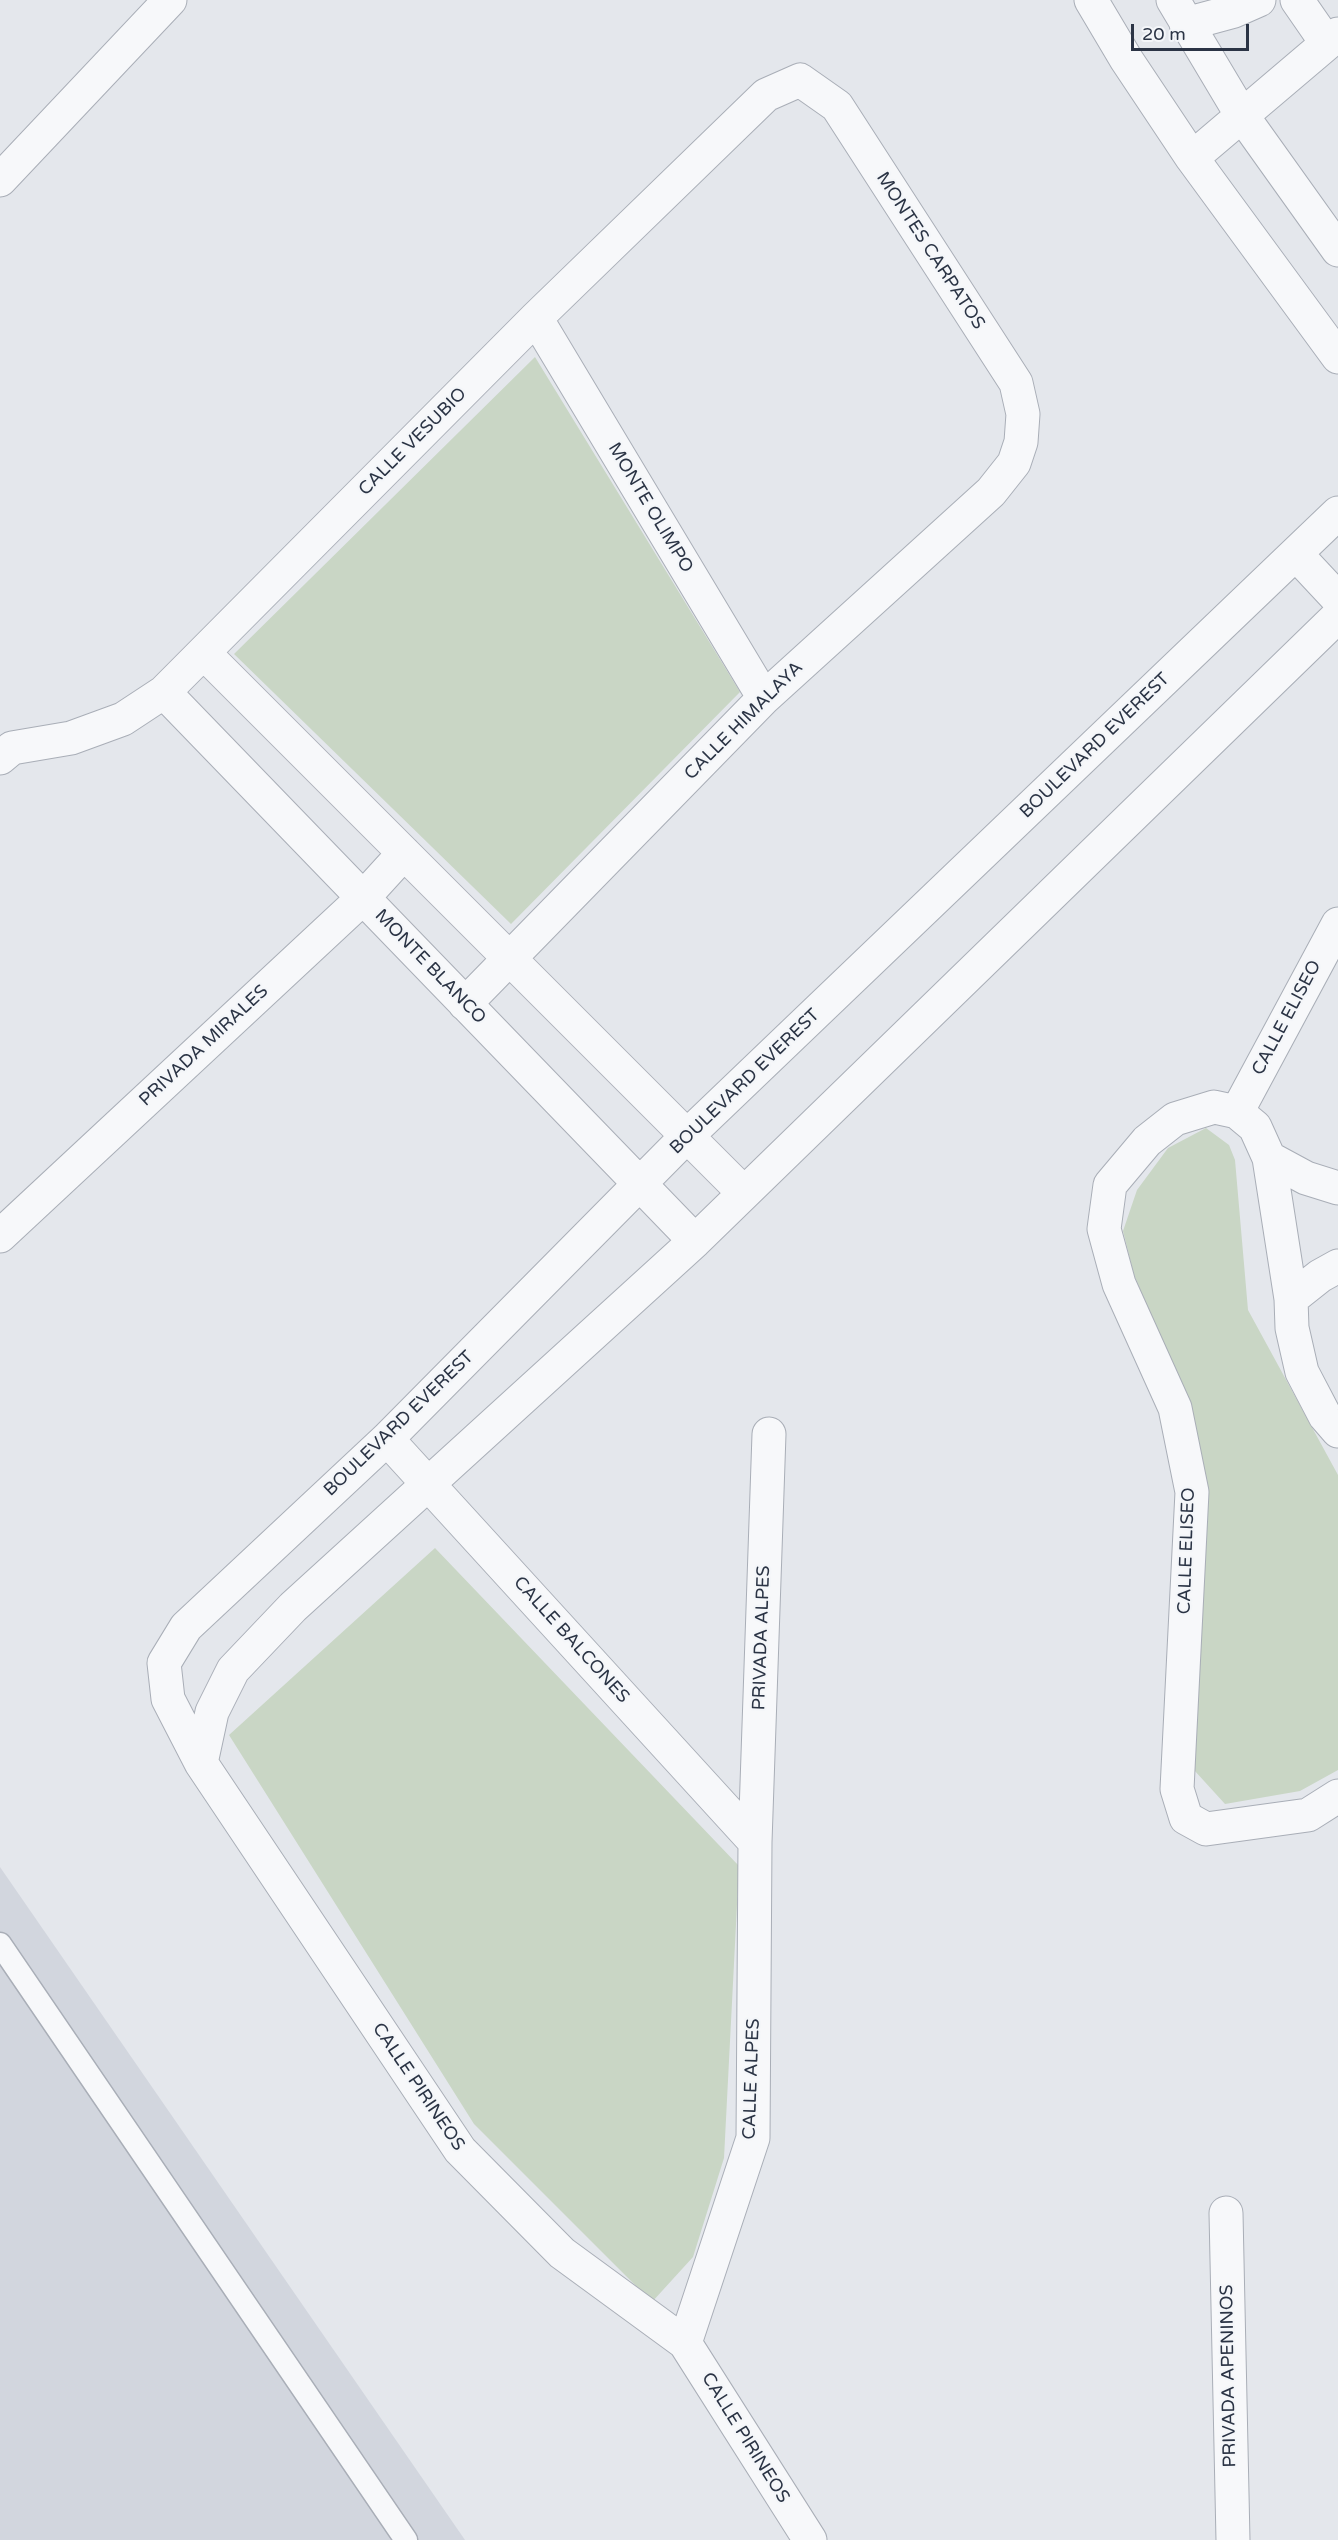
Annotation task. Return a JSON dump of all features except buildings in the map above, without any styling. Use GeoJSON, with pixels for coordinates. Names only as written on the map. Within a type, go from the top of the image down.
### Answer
{"type":"FeatureCollection","features":[{"type":"Feature","properties":{"kind":"street"},"geometry":{"type":"LineString","coordinates":[[0,180],[170,0]]}},
{"type":"Feature","properties":{"kind":"street"},"geometry":{"type":"LineString","coordinates":[[1090,0],[1192,158],[1338,357]]}},
{"type":"Feature","properties":{"kind":"street"},"geometry":{"type":"LineString","coordinates":[[1179,12],[1234,11],[1259,0]]}},
{"type":"Feature","properties":{"kind":"street"},"geometry":{"type":"LineString","coordinates":[[1192,158],[1332,38],[1297,0]]}},
{"type":"Feature","properties":{"kind":"street"},"geometry":{"type":"LineString","coordinates":[[1179,12],[1241,114],[1338,250]]}},
{"type":"Feature","properties":{"kind":"street","name":"CALLE VESUBIO"},"geometry":{"type":"LineString","coordinates":[[0,758],[12,748],[71,738],[123,719],[164,692],[536,318],[766,95],[800,80]]}},
{"type":"Feature","properties":{"kind":"street","name":"MONTES CARPATOS"},"geometry":{"type":"LineString","coordinates":[[800,80],[837,106],[1016,383],[1023,414],[1022,442]]}},
{"type":"Feature","properties":{"kind":"street","name":"MONTE OLIMPO"},"geometry":{"type":"LineString","coordinates":[[536,318],[764,698]]}},
{"type":"Feature","properties":{"kind":"street","name":"CALLE HIMALAYA"},"geometry":{"type":"LineString","coordinates":[[465,1004],[764,698],[991,492],[1014,463],[1022,442]]}},
{"type":"Feature","properties":{"kind":"street","name":"BOULEVARD EVEREST"},"geometry":{"type":"LineString","coordinates":[[164,1662],[186,1627],[387,1439],[687,1136],[1338,513]]}},
{"type":"Feature","properties":{"kind":"street"},"geometry":{"type":"LineString","coordinates":[[1296,554],[1338,599]]}},
{"type":"Feature","properties":{"kind":"street"},"geometry":{"type":"LineString","coordinates":[[201,1762],[212,1712],[233,1670],[293,1607],[695,1242],[1338,616]]}},
{"type":"Feature","properties":{"kind":"street"},"geometry":{"type":"LineString","coordinates":[[204,653],[744,1193]]}},
{"type":"Feature","properties":{"kind":"street","name":"MONTE BLANCO"},"geometry":{"type":"LineString","coordinates":[[164,692],[695,1242]]}},
{"type":"Feature","properties":{"kind":"street","name":"PRIVADA MIRALES"},"geometry":{"type":"LineString","coordinates":[[0,1236],[363,898],[404,853]]}},
{"type":"Feature","properties":{"kind":"street","name":"CALLE ELISEO"},"geometry":{"type":"LineString","coordinates":[[1338,924],[1237,1112],[1214,1107],[1175,1119],[1147,1141],[1110,1185],[1104,1229],[1119,1284],[1175,1408],[1192,1492],[1177,1789],[1186,1818],[1206,1829],[1308,1815],[1338,1796]]}},
{"type":"Feature","properties":{"kind":"street"},"geometry":{"type":"LineString","coordinates":[[1237,1112],[1255,1127],[1269,1158],[1291,1299],[1292,1328],[1302,1372],[1325,1416],[1338,1431]]}},
{"type":"Feature","properties":{"kind":"street"},"geometry":{"type":"LineString","coordinates":[[1269,1158],[1306,1178],[1338,1188]]}},
{"type":"Feature","properties":{"kind":"street"},"geometry":{"type":"LineString","coordinates":[[1291,1299],[1320,1276],[1338,1266]]}},
{"type":"Feature","properties":{"kind":"street","name":"PRIVADA ALPES"},"geometry":{"type":"LineString","coordinates":[[755,1842],[769,1434]]}},
{"type":"Feature","properties":{"kind":"street","name":"CALLE BALCONES"},"geometry":{"type":"LineString","coordinates":[[387,1439],[755,1842]]}},
{"type":"Feature","properties":{"kind":"street","name":"CALLE PIRINEOS"},"geometry":{"type":"LineString","coordinates":[[164,1662],[168,1699],[201,1762],[460,2150],[562,2253],[686,2343],[810,2540]]}},
{"type":"Feature","properties":{"kind":"street","name":"CALLE ALPES"},"geometry":{"type":"LineString","coordinates":[[686,2343],[753,2138],[755,1842]]}},
{"type":"Feature","properties":{"kind":"street","name":"PRIVADA APENINOS"},"geometry":{"type":"LineString","coordinates":[[1226,2213],[1233,2540]]}},
{"type":"Feature","properties":{"kind":"lane"},"geometry":{"type":"LineString","coordinates":[[0,1944],[406,2540]]}},
{"type":"Feature","properties":{"kind":"shaded area"},"geometry":{"type":"Polygon","coordinates":[[[0,1867],[465,2540],[0,2540],[0,1867]]]}},
{"type":"Feature","properties":{"kind":"green space"},"geometry":{"type":"Polygon","coordinates":[[[535,357],[740,692],[511,924],[234,654],[535,357]]]}},
{"type":"Feature","properties":{"kind":"green space"},"geometry":{"type":"Polygon","coordinates":[[[1206,1128],[1229,1145],[1235,1160],[1248,1310],[1338,1475],[1338,1770],[1300,1791],[1225,1804],[1194,1770],[1185,1395],[1134,1275],[1123,1231],[1137,1190],[1168,1148],[1206,1128]]]}},
{"type":"Feature","properties":{"kind":"green space"},"geometry":{"type":"Polygon","coordinates":[[[435,1548],[739,1866],[724,2158],[693,2257],[652,2302],[474,2124],[229,1735],[435,1548]]]}}]}
